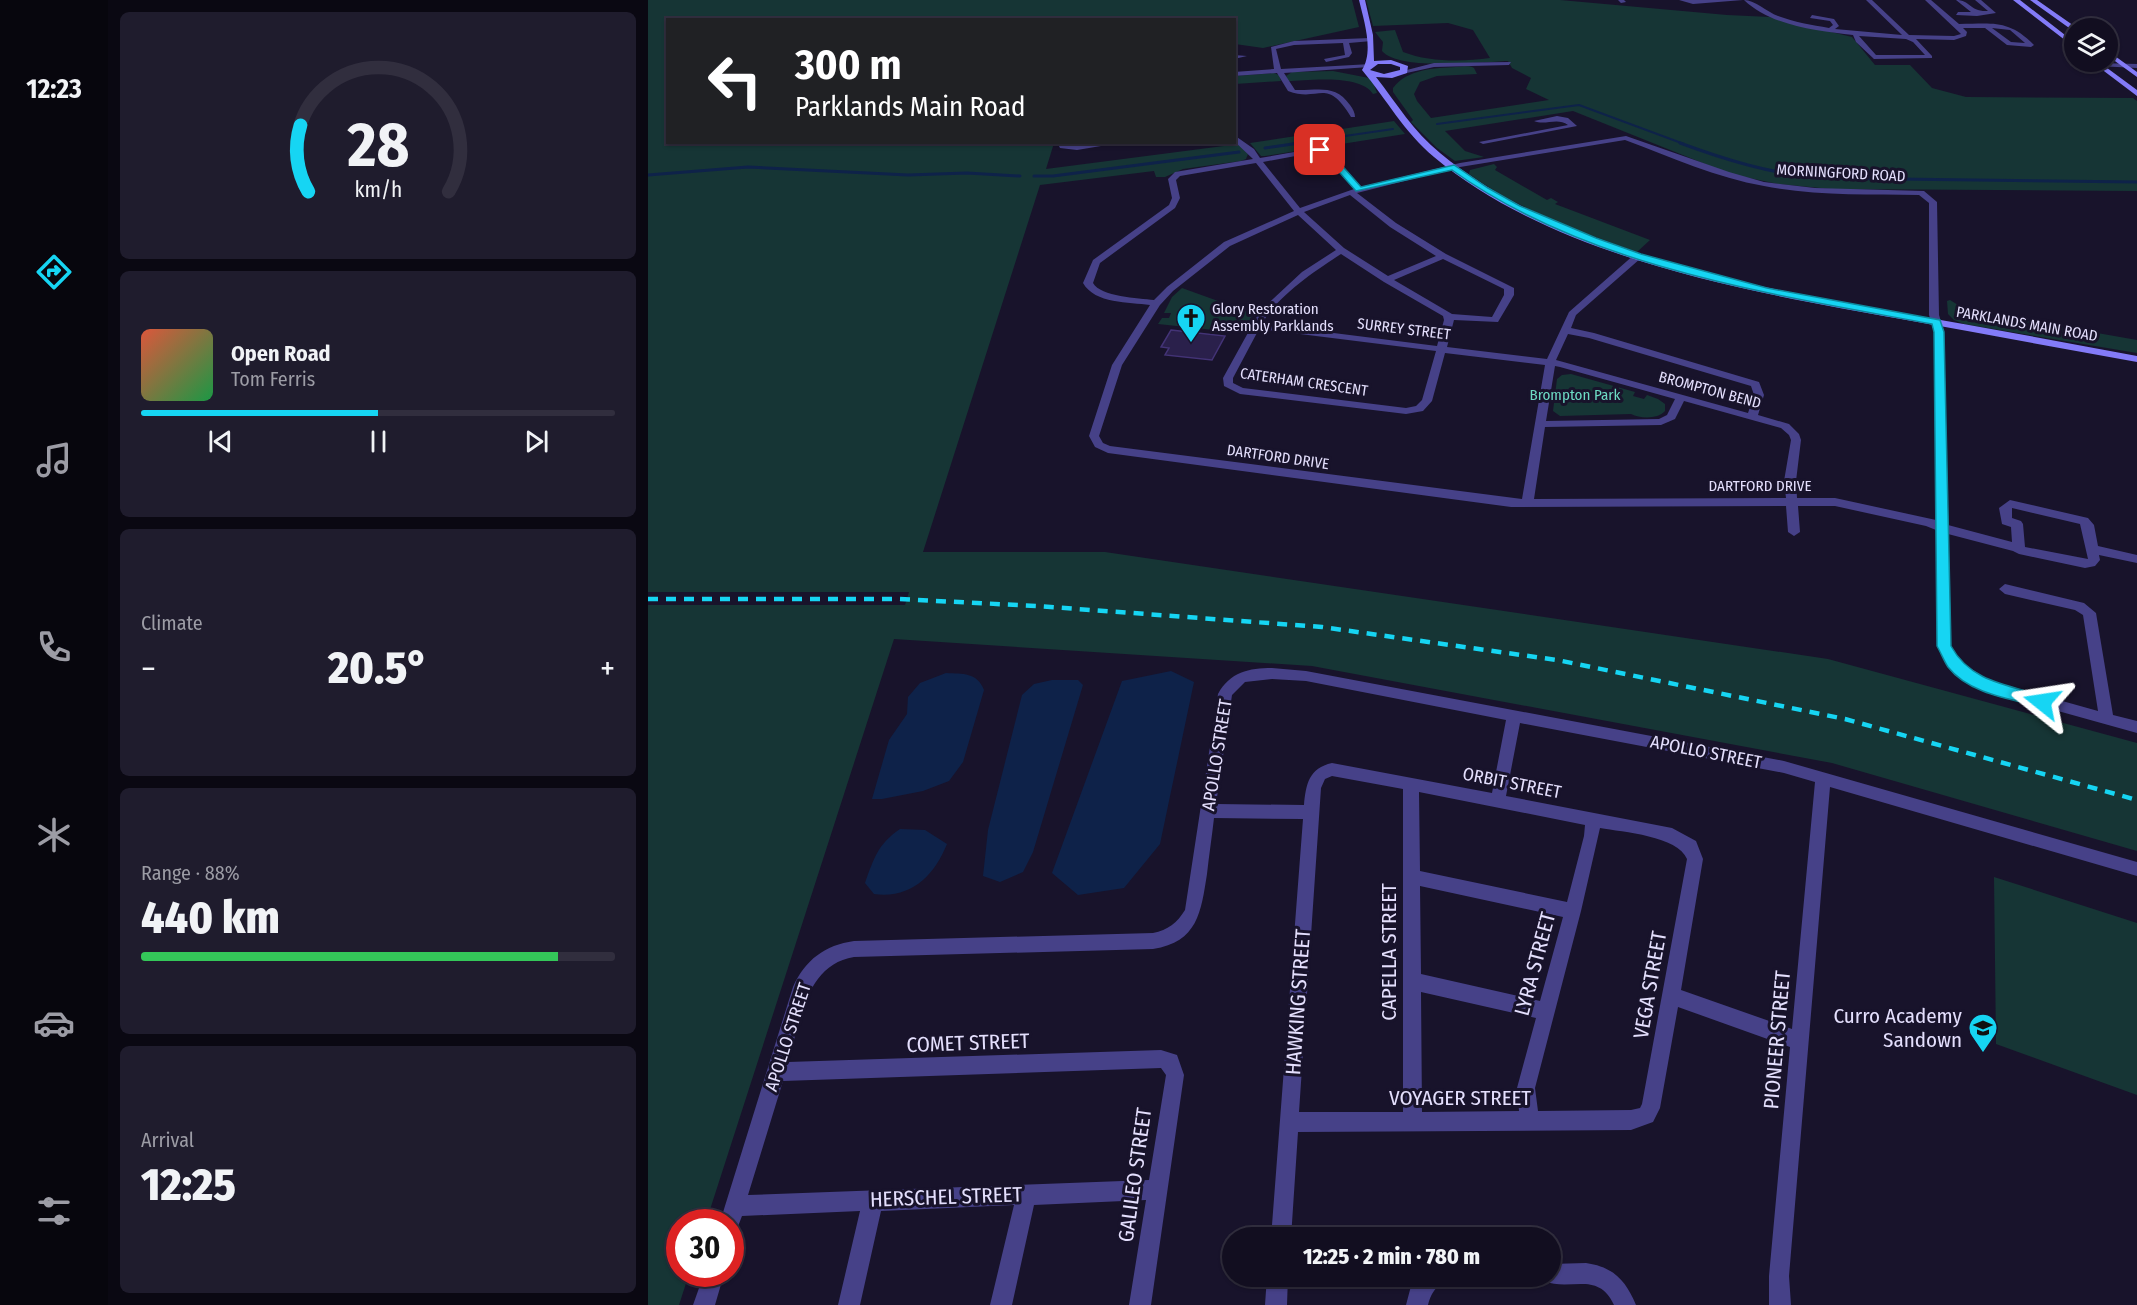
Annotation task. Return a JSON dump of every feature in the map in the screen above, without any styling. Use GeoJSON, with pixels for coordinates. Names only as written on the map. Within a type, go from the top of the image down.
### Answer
{"type":"FeatureCollection","features":[{"type":"Feature","properties":{"kind":"street","name":"PARKLANDS MAIN ROAD"},"geometry":{"type":"LineString","coordinates":[[1362,0],[1370,38],[1371,69],[1391,105],[1418,138],[1454,167],[1485,190],[1518,207],[1583,236],[1701,275],[1778,293],[2137,359]]}},
{"type":"Feature","properties":{"kind":"street"},"geometry":{"type":"LineString","coordinates":[[1682,0],[1694,2],[1740,0]]}},
{"type":"Feature","properties":{"kind":"street"},"geometry":{"type":"LineString","coordinates":[[1747,0],[1758,10],[1770,16],[1856,36],[1964,36],[1965,33],[1928,0]]}},
{"type":"Feature","properties":{"kind":"street"},"geometry":{"type":"LineString","coordinates":[[1856,36],[1874,57],[1930,57],[1869,0]]}},
{"type":"Feature","properties":{"kind":"street"},"geometry":{"type":"LineString","coordinates":[[1959,0],[1977,14]]}},
{"type":"Feature","properties":{"kind":"street"},"geometry":{"type":"LineString","coordinates":[[1958,14],[1993,13],[1978,0]]}},
{"type":"Feature","properties":{"kind":"street"},"geometry":{"type":"LineString","coordinates":[[2016,0],[2064,37]]}},
{"type":"Feature","properties":{"kind":"street"},"geometry":{"type":"LineString","coordinates":[[2033,0],[2064,22]]}},
{"type":"Feature","properties":{"kind":"street"},"geometry":{"type":"LineString","coordinates":[[1812,17],[1832,20],[1836,26],[1828,31]]}},
{"type":"Feature","properties":{"kind":"street"},"geometry":{"type":"LineString","coordinates":[[1957,26],[1986,26],[2009,27],[2031,45],[2009,44],[1986,26]]}},
{"type":"Feature","properties":{"kind":"street","name":"PARKLANDS MAIN ROAD"},"geometry":{"type":"LineString","coordinates":[[1370,38],[1380,55],[1405,67],[1400,73]]}},
{"type":"Feature","properties":{"kind":"street"},"geometry":{"type":"LineString","coordinates":[[1353,116],[1342,97],[1336,93],[1318,90],[1292,91],[1275,62],[1273,48],[1370,38]]}},
{"type":"Feature","properties":{"kind":"street"},"geometry":{"type":"LineString","coordinates":[[1313,60],[1347,56],[1345,41]]}},
{"type":"Feature","properties":{"kind":"street"},"geometry":{"type":"LineString","coordinates":[[1236,57],[1244,56]]}},
{"type":"Feature","properties":{"kind":"street"},"geometry":{"type":"LineString","coordinates":[[2118,60],[2137,75]]}},
{"type":"Feature","properties":{"kind":"street"},"geometry":{"type":"LineString","coordinates":[[1275,62],[1290,61]]}},
{"type":"Feature","properties":{"kind":"street"},"geometry":{"type":"LineString","coordinates":[[1236,74],[1311,69],[1371,69],[1395,62],[1452,64]]}},
{"type":"Feature","properties":{"kind":"street"},"geometry":{"type":"LineString","coordinates":[[1371,69],[1385,76],[1434,65],[1509,63]]}},
{"type":"Feature","properties":{"kind":"street"},"geometry":{"type":"LineString","coordinates":[[2118,64],[2137,66]]}},
{"type":"Feature","properties":{"kind":"street"},"geometry":{"type":"LineString","coordinates":[[2109,72],[2137,94]]}},
{"type":"Feature","properties":{"kind":"street"},"geometry":{"type":"LineString","coordinates":[[1391,105],[1386,90],[1400,73]]}},
{"type":"Feature","properties":{"kind":"street"},"geometry":{"type":"LineString","coordinates":[[1484,142],[1573,126],[1570,121],[1561,118],[1538,121]]}},
{"type":"Feature","properties":{"kind":"street"},"geometry":{"type":"LineString","coordinates":[[1518,137],[1533,153]]}},
{"type":"Feature","properties":{"kind":"street","name":"MORNINGFORD ROAD"},"geometry":{"type":"LineString","coordinates":[[1454,167],[1626,138],[1726,174],[1764,184],[1809,190],[1921,193],[1934,202],[1934,315],[1939,332],[1944,646],[1953,664],[1984,685],[2137,727]]}},
{"type":"Feature","properties":{"kind":"street"},"geometry":{"type":"LineString","coordinates":[[1156,303],[1095,292],[1088,283],[1094,264],[1172,206],[1176,198],[1172,182],[1175,176],[1186,171],[1258,160],[1314,150],[1323,150],[1355,191],[1393,225],[1443,256],[1509,288],[1511,292],[1495,320],[1449,317],[1441,309],[1387,280],[1341,250],[1290,202],[1258,160],[1236,139]]}},
{"type":"Feature","properties":{"kind":"street"},"geometry":{"type":"LineString","coordinates":[[1062,144],[1072,148],[1105,144]]}},
{"type":"Feature","properties":{"kind":"street","name":"DARTFORD DRIVE"},"geometry":{"type":"LineString","coordinates":[[1454,167],[1355,191],[1299,211],[1220,248],[1156,303],[1117,365],[1094,436],[1096,442],[1103,448],[1527,504],[1792,500],[1852,504],[1929,522],[2019,548],[2019,550],[2088,564],[2094,560],[2092,549]]}},
{"type":"Feature","properties":{"kind":"street","name":"CATERHAM CRESCENT"},"geometry":{"type":"LineString","coordinates":[[1341,250],[1305,274],[1263,313],[1228,378],[1228,384],[1233,388],[1394,410],[1415,410],[1425,404],[1442,348]]}},
{"type":"Feature","properties":{"kind":"street"},"geometry":{"type":"LineString","coordinates":[[1387,280],[1443,256]]}},
{"type":"Feature","properties":{"kind":"street"},"geometry":{"type":"LineString","coordinates":[[1527,504],[1550,363],[1572,314],[1638,256]]}},
{"type":"Feature","properties":{"kind":"street"},"geometry":{"type":"LineString","coordinates":[[1442,348],[1449,317]]}},
{"type":"Feature","properties":{"kind":"street","name":"SURREY STREET"},"geometry":{"type":"LineString","coordinates":[[1255,326],[1550,363]]}},
{"type":"Feature","properties":{"kind":"street"},"geometry":{"type":"LineString","coordinates":[[1565,330],[1591,335],[1677,363],[1755,384],[1759,395],[1752,417]]}},
{"type":"Feature","properties":{"kind":"street","name":"BROMPTON BEND"},"geometry":{"type":"LineString","coordinates":[[1550,363],[1785,426],[1794,434],[1796,440],[1790,481],[1792,500]]}},
{"type":"Feature","properties":{"kind":"street"},"geometry":{"type":"LineString","coordinates":[[1540,424],[1661,422],[1671,417],[1680,399]]}},
{"type":"Feature","properties":{"kind":"street"},"geometry":{"type":"LineString","coordinates":[[1792,500],[1794,532]]}},
{"type":"Feature","properties":{"kind":"street"},"geometry":{"type":"LineString","coordinates":[[2019,548],[2017,524],[2006,521],[2005,508],[2010,504],[2081,519],[2088,525],[2092,549],[2137,559]]}},
{"type":"Feature","properties":{"kind":"street"},"geometry":{"type":"LineString","coordinates":[[2005,589],[2079,606],[2089,613],[2107,719]]}},
{"type":"Feature","properties":{"kind":"street","name":"APOLLO STREET"},"geometry":{"type":"LineString","coordinates":[[734,1209],[807,977],[823,959],[844,950],[1153,941],[1176,933],[1184,927],[1193,911],[1225,694],[1232,683],[1249,674],[1306,676],[1784,767],[2137,869]]}},
{"type":"Feature","properties":{"kind":"street"},"geometry":{"type":"LineString","coordinates":[[1498,801],[1514,716]]}},
{"type":"Feature","properties":{"kind":"street","name":"ORBIT STREET"},"geometry":{"type":"LineString","coordinates":[[1324,771],[1336,769],[1672,835],[1690,846]]}},
{"type":"Feature","properties":{"kind":"street","name":"HAWKING STREET"},"geometry":{"type":"LineString","coordinates":[[1282,1227],[1311,812],[1314,783],[1324,771]]}},
{"type":"Feature","properties":{"kind":"street","name":"PIONEER STREET"},"geometry":{"type":"LineString","coordinates":[[1780,1305],[1779,1276],[1823,779]]}},
{"type":"Feature","properties":{"kind":"street","name":"CAPELLA STREET"},"geometry":{"type":"LineString","coordinates":[[1411,783],[1413,1121]]}},
{"type":"Feature","properties":{"kind":"street"},"geometry":{"type":"LineString","coordinates":[[1208,811],[1311,812]]}},
{"type":"Feature","properties":{"kind":"street","name":"LYRA STREET"},"geometry":{"type":"LineString","coordinates":[[1529,1121],[1526,1088],[1592,836],[1593,819]]}},
{"type":"Feature","properties":{"kind":"street","name":"VEGA STREET"},"geometry":{"type":"LineString","coordinates":[[1631,1120],[1646,1115],[1651,1108],[1695,859],[1690,846]]}},
{"type":"Feature","properties":{"kind":"street"},"geometry":{"type":"LineString","coordinates":[[1411,877],[1573,911]]}},
{"type":"Feature","properties":{"kind":"street"},"geometry":{"type":"LineString","coordinates":[[1412,981],[1546,1011]]}},
{"type":"Feature","properties":{"kind":"street"},"geometry":{"type":"LineString","coordinates":[[1671,996],[1800,1041]]}},
{"type":"Feature","properties":{"kind":"street","name":"COMET STREET"},"geometry":{"type":"LineString","coordinates":[[776,1072],[1161,1059]]}},
{"type":"Feature","properties":{"kind":"street","name":"GALILEO STREET"},"geometry":{"type":"LineString","coordinates":[[1140,1305],[1174,1075],[1173,1065],[1161,1059]]}},
{"type":"Feature","properties":{"kind":"street","name":"VOYAGER STREET"},"geometry":{"type":"LineString","coordinates":[[1289,1122],[1631,1120]]}},
{"type":"Feature","properties":{"kind":"street","name":"HERSCHEL STREET"},"geometry":{"type":"LineString","coordinates":[[744,1213],[873,1200],[1157,1190]]}},
{"type":"Feature","properties":{"kind":"street"},"geometry":{"type":"LineString","coordinates":[[1001,1305],[1026,1195]]}},
{"type":"Feature","properties":{"kind":"street"},"geometry":{"type":"LineString","coordinates":[[849,1305],[873,1200]]}},
{"type":"Feature","properties":{"kind":"street"},"geometry":{"type":"LineString","coordinates":[[1561,1274],[1598,1275],[1609,1279],[1619,1288],[1625,1305]]}},
{"type":"Feature","properties":{"kind":"street"},"geometry":{"type":"LineString","coordinates":[[704,1305],[710,1287]]}},
{"type":"Feature","properties":{"kind":"street"},"geometry":{"type":"LineString","coordinates":[[1276,1305],[1277,1287]]}},
{"type":"Feature","properties":{"kind":"street"},"geometry":{"type":"LineString","coordinates":[[1417,1305],[1422,1287]]}},
{"type":"Feature","properties":{"kind":"green space"},"geometry":{"type":"Polygon","coordinates":[[[648,0],[1352,0],[1359,27],[1263,48],[1236,44],[1236,18],[666,18],[666,144],[1054,144],[1046,169],[1239,144],[1248,154],[1246,159],[1241,161],[1183,169],[1165,177],[1156,177],[1154,171],[1040,185],[923,552],[1105,552],[1828,659],[2137,743],[2137,851],[1832,763],[1312,666],[894,639],[710,1209],[666,1209],[666,1287],[685,1287],[679,1305],[648,1305],[648,605],[905,605],[909,592],[648,592],[648,0]]]}},
{"type":"Feature","properties":{"kind":"green space"},"geometry":{"type":"Polygon","coordinates":[[[1366,0],[1560,0],[1770,17],[1852,37],[1875,65],[1910,65],[1932,88],[1966,97],[2133,98],[2137,101],[2137,191],[1831,189],[1778,184],[1730,174],[1573,111],[1445,131],[1465,151],[1484,157],[1455,161],[1437,148],[1411,122],[1413,120],[1393,92],[1393,88],[1406,77],[1431,69],[1465,66],[1474,68],[1477,74],[1437,76],[1420,82],[1414,94],[1431,118],[1549,100],[1526,89],[1531,78],[1512,68],[1508,61],[1441,64],[1405,61],[1391,57],[1382,51],[1383,42],[1375,32],[1395,30],[1403,52],[1424,58],[1468,60],[1490,58],[1473,30],[1448,23],[1373,26],[1366,0]]]}},
{"type":"Feature","properties":{"kind":"green space"},"geometry":{"type":"Polygon","coordinates":[[[1333,71],[1369,78],[1377,93],[1373,94],[1358,83],[1321,79],[1288,81],[1286,76],[1292,72],[1333,71]]]}},
{"type":"Feature","properties":{"kind":"green space"},"geometry":{"type":"Polygon","coordinates":[[[1274,73],[1279,75],[1281,81],[1236,84],[1236,76],[1274,73]]]}},
{"type":"Feature","properties":{"kind":"green space"},"geometry":{"type":"Polygon","coordinates":[[[1394,121],[1405,134],[1265,156],[1261,156],[1250,143],[1394,121]]]}},
{"type":"Feature","properties":{"kind":"green space"},"geometry":{"type":"Polygon","coordinates":[[[1494,164],[1497,167],[1495,170],[1547,200],[1551,198],[1558,202],[1555,204],[1650,240],[1637,252],[1529,209],[1469,174],[1470,170],[1494,164]]]}},
{"type":"Feature","properties":{"kind":"green space"},"geometry":{"type":"Polygon","coordinates":[[[1182,288],[1254,314],[1242,333],[1158,324],[1162,318],[1169,318],[1171,313],[1164,313],[1172,297],[1182,288]]]}},
{"type":"Feature","properties":{"kind":"green space"},"geometry":{"type":"Polygon","coordinates":[[[1950,300],[1966,310],[2137,340],[2137,353],[1964,324],[1954,320],[1948,314],[1947,301],[1950,300]]]}},
{"type":"Feature","properties":{"kind":"green space","name":"Brompton Park"},"geometry":{"type":"Polygon","coordinates":[[[1571,374],[1635,392],[1633,396],[1644,399],[1647,395],[1658,399],[1665,404],[1665,411],[1658,416],[1649,417],[1631,414],[1560,416],[1553,411],[1557,379],[1562,375],[1571,374]]]}},
{"type":"Feature","properties":{"kind":"green space"},"geometry":{"type":"Polygon","coordinates":[[[1994,877],[2137,923],[2137,1095],[1996,1044],[1994,877]]]}},
{"type":"Feature","properties":{"kind":"water"},"geometry":{"type":"Polygon","coordinates":[[[1171,671],[1194,682],[1160,844],[1124,888],[1078,895],[1052,873],[1122,681],[1171,671]]]}},
{"type":"Feature","properties":{"kind":"water"},"geometry":{"type":"Polygon","coordinates":[[[946,673],[973,677],[978,680],[984,690],[963,762],[949,781],[923,791],[872,799],[889,740],[907,714],[908,697],[920,683],[946,673]]]}},
{"type":"Feature","properties":{"kind":"water"},"geometry":{"type":"Polygon","coordinates":[[[1052,680],[1078,680],[1083,685],[1033,852],[1023,872],[1000,882],[983,876],[988,830],[1022,695],[1034,684],[1052,680]]]}},
{"type":"Feature","properties":{"kind":"water"},"geometry":{"type":"Polygon","coordinates":[[[900,829],[925,830],[947,844],[942,856],[920,883],[899,893],[874,894],[865,883],[871,866],[882,846],[900,829]]]}},
{"type":"Feature","properties":{"kind":"building","name":"Glory Restoration Assembly Parklands"},"geometry":{"type":"Polygon","coordinates":[[[1171,330],[1225,336],[1212,360],[1165,355],[1169,348],[1161,347],[1171,330]]]}},
{"type":"Feature","properties":{"kind":"waterway"},"geometry":{"type":"LineString","coordinates":[[1437,124],[1579,105],[1684,144]]}},
{"type":"Feature","properties":{"kind":"waterway"},"geometry":{"type":"LineString","coordinates":[[1290,144],[1393,129]]}},
{"type":"Feature","properties":{"kind":"waterway"},"geometry":{"type":"LineString","coordinates":[[1265,148],[1300,143]]}},
{"type":"Feature","properties":{"kind":"waterway"},"geometry":{"type":"LineString","coordinates":[[1680,143],[1748,165],[1818,178],[2137,182]]}},
{"type":"Feature","properties":{"kind":"waterway"},"geometry":{"type":"LineString","coordinates":[[1034,176],[1053,176],[1239,152]]}},
{"type":"Feature","properties":{"kind":"waterway"},"geometry":{"type":"LineString","coordinates":[[648,175],[748,167],[908,175],[967,173],[1020,176]]}},
{"type":"Feature","properties":{"kind":"railway"},"geometry":{"type":"LineString","coordinates":[[648,599],[898,599],[1037,606],[1322,627],[1557,660],[1845,719],[2137,800]]}},
{"type":"Feature","properties":{"kind":"place","name":"Glory Restoration Assembly Parklands"},"geometry":{"type":"Point","coordinates":[1191,344]}},
{"type":"Feature","properties":{"kind":"place","name":"Curro Academy Sandown"},"geometry":{"type":"Point","coordinates":[1983,1054]}},
{"type":"Feature","properties":{"kind":"route"},"geometry":{"type":"LineString","coordinates":[[1320,150],[1326,152],[1359,190],[1454,167],[1485,190],[1518,207],[1593,240],[1638,256],[1701,275],[1767,291],[1936,322],[1939,332],[1944,646],[1953,664],[1973,680],[1998,690],[2042,702]]}}]}
